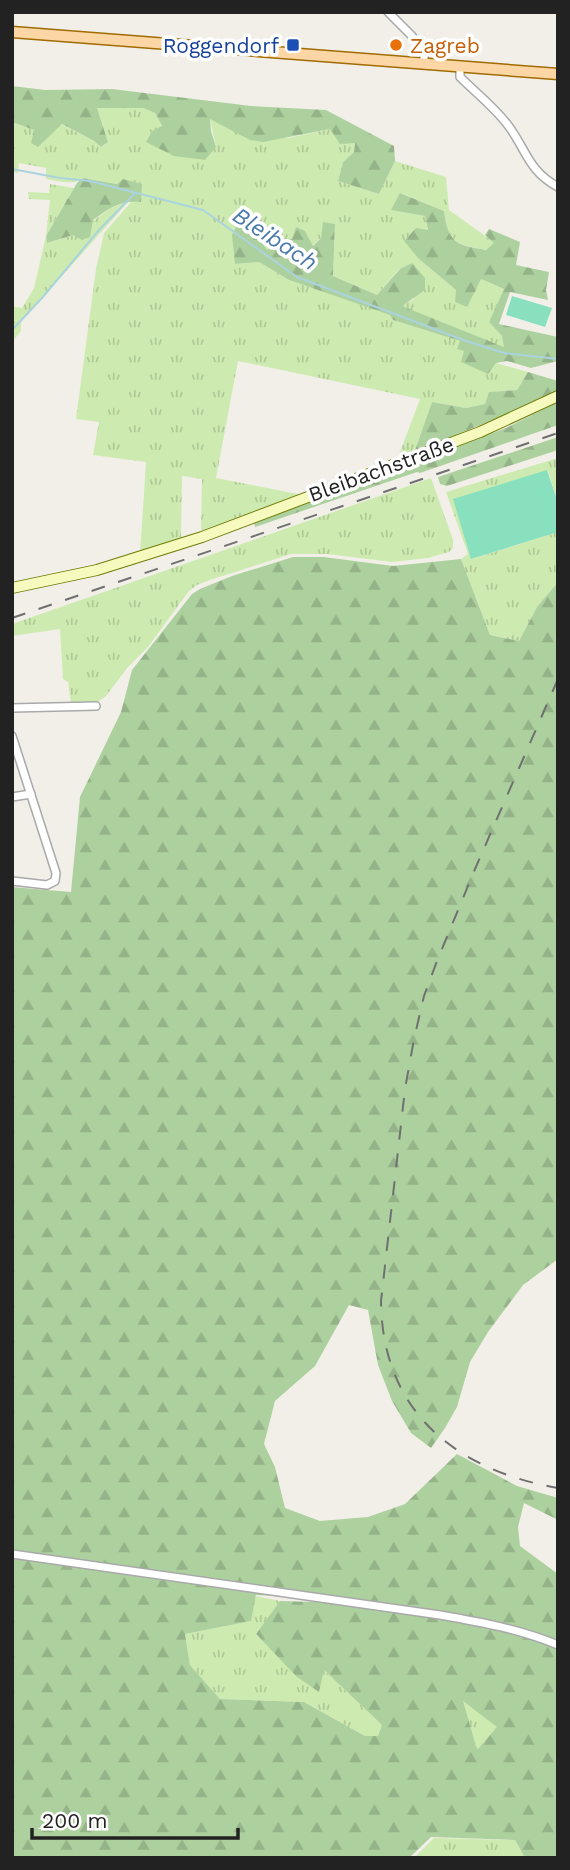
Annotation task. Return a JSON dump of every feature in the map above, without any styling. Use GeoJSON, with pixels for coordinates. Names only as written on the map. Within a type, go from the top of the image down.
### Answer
{"type":"FeatureCollection","features":[{"type":"Feature","properties":{"kind":"main road"},"geometry":{"type":"LineString","coordinates":[[12,32],[558,74]]}},
{"type":"Feature","properties":{"kind":"main road","name":"Bleibachstraße"},"geometry":{"type":"LineString","coordinates":[[12,588],[97,570],[202,537],[480,432],[558,396]]}},
{"type":"Feature","properties":{"kind":"street"},"geometry":{"type":"LineString","coordinates":[[388,12],[424,52],[424,63]]}},
{"type":"Feature","properties":{"kind":"street"},"geometry":{"type":"LineString","coordinates":[[460,66],[460,77],[510,128],[541,176],[558,187]]}},
{"type":"Feature","properties":{"kind":"street"},"geometry":{"type":"LineString","coordinates":[[12,708],[96,706]]}},
{"type":"Feature","properties":{"kind":"street"},"geometry":{"type":"LineString","coordinates":[[12,736],[56,873],[55,881],[47,885],[12,881]]}},
{"type":"Feature","properties":{"kind":"street"},"geometry":{"type":"LineString","coordinates":[[12,797],[31,794]]}},
{"type":"Feature","properties":{"kind":"street"},"geometry":{"type":"LineString","coordinates":[[12,1554],[440,1615],[535,1635],[558,1645]]}},
{"type":"Feature","properties":{"kind":"green space"},"geometry":{"type":"Polygon","coordinates":[[[12,86],[45,90],[112,89],[251,106],[326,110],[394,146],[395,161],[379,194],[338,181],[343,162],[354,152],[355,143],[340,144],[330,129],[263,142],[250,140],[210,119],[216,147],[205,160],[174,156],[146,142],[152,131],[162,126],[155,113],[143,108],[97,108],[108,142],[101,147],[62,124],[38,147],[31,143],[34,130],[12,122],[12,86]]]}},
{"type":"Feature","properties":{"kind":"green space"},"geometry":{"type":"Polygon","coordinates":[[[97,108],[143,108],[155,113],[162,127],[152,131],[146,142],[216,147],[210,119],[288,138],[330,129],[355,142],[354,152],[343,162],[338,181],[379,194],[395,161],[446,177],[449,210],[495,243],[486,250],[468,246],[451,236],[444,211],[401,193],[392,210],[425,216],[428,231],[419,259],[456,290],[481,279],[504,289],[489,322],[502,336],[505,348],[401,306],[414,299],[399,269],[377,295],[333,276],[335,225],[312,246],[292,239],[235,264],[259,262],[289,280],[391,315],[393,320],[460,341],[464,351],[528,372],[517,390],[490,392],[485,404],[466,408],[432,402],[414,453],[397,460],[420,399],[238,361],[216,478],[303,495],[201,533],[202,479],[182,476],[181,540],[140,554],[146,462],[93,455],[99,422],[76,419],[96,269],[104,233],[132,201],[141,202],[118,184],[84,178],[70,182],[46,179],[46,168],[19,163],[18,173],[12,172],[12,122],[34,130],[38,146],[61,124],[101,147],[108,142],[97,108]]]}},
{"type":"Feature","properties":{"kind":"green space"},"geometry":{"type":"Polygon","coordinates":[[[83,178],[117,184],[123,179],[142,184],[141,202],[121,204],[104,212],[93,220],[90,237],[82,240],[73,235],[47,243],[46,236],[77,183],[83,178]]]}},
{"type":"Feature","properties":{"kind":"green space"},"geometry":{"type":"Polygon","coordinates":[[[50,184],[74,188],[46,236],[50,200],[29,199],[28,192],[49,193],[50,184]]]}},
{"type":"Feature","properties":{"kind":"green space"},"geometry":{"type":"Polygon","coordinates":[[[400,193],[444,211],[451,236],[461,244],[486,250],[494,243],[485,235],[489,229],[520,242],[516,265],[549,272],[546,290],[548,300],[510,292],[499,324],[558,337],[558,361],[531,368],[507,361],[496,363],[488,374],[461,362],[464,351],[457,349],[460,341],[393,320],[390,315],[289,280],[259,262],[235,264],[232,235],[237,225],[254,231],[267,250],[281,238],[292,239],[296,227],[305,231],[313,246],[321,238],[323,222],[335,224],[333,276],[377,295],[400,269],[412,263],[425,278],[425,290],[402,306],[504,347],[502,336],[489,322],[504,289],[481,279],[467,307],[455,302],[456,290],[419,259],[404,241],[416,228],[428,230],[425,216],[391,210],[400,193]]]}},
{"type":"Feature","properties":{"kind":"green space"},"geometry":{"type":"Polygon","coordinates":[[[129,201],[21,322],[21,331],[12,342],[12,306],[22,308],[34,288],[46,236],[47,243],[73,235],[111,208],[129,201]]]}},
{"type":"Feature","properties":{"kind":"green space"},"geometry":{"type":"Polygon","coordinates":[[[512,296],[552,308],[545,327],[506,315],[512,296]]]}},
{"type":"Feature","properties":{"kind":"green space"},"geometry":{"type":"Polygon","coordinates":[[[528,372],[558,381],[558,392],[414,453],[432,402],[466,408],[485,404],[489,392],[517,390],[528,372]]]}},
{"type":"Feature","properties":{"kind":"green space"},"geometry":{"type":"Polygon","coordinates":[[[558,402],[558,425],[255,527],[254,522],[506,428],[558,402]]]}},
{"type":"Feature","properties":{"kind":"green space"},"geometry":{"type":"Polygon","coordinates":[[[558,437],[558,450],[447,486],[440,484],[438,477],[558,437]]]}},
{"type":"Feature","properties":{"kind":"green space"},"geometry":{"type":"Polygon","coordinates":[[[558,458],[558,503],[548,471],[472,559],[558,532],[558,582],[537,607],[519,641],[490,635],[461,559],[468,554],[446,492],[558,458]]]}},
{"type":"Feature","properties":{"kind":"green space"},"geometry":{"type":"Polygon","coordinates":[[[547,470],[558,503],[558,532],[471,559],[453,499],[547,470]]]}},
{"type":"Feature","properties":{"kind":"green space"},"geometry":{"type":"Polygon","coordinates":[[[431,478],[453,540],[453,548],[449,552],[428,558],[392,562],[327,554],[291,554],[197,585],[189,591],[148,647],[128,667],[106,696],[95,704],[71,704],[68,682],[63,679],[60,629],[12,636],[12,624],[431,478]]]}},
{"type":"Feature","properties":{"kind":"green space"},"geometry":{"type":"Polygon","coordinates":[[[293,557],[324,557],[393,566],[461,559],[490,635],[519,641],[537,607],[558,582],[558,1259],[523,1285],[488,1332],[470,1362],[457,1407],[431,1448],[411,1433],[392,1401],[378,1365],[368,1310],[349,1305],[315,1366],[275,1401],[264,1444],[275,1467],[285,1508],[320,1521],[368,1517],[405,1504],[457,1454],[517,1486],[558,1498],[558,1520],[524,1503],[518,1527],[520,1546],[558,1574],[558,1858],[525,1858],[515,1840],[431,1837],[409,1858],[12,1858],[12,887],[71,892],[80,797],[121,712],[132,670],[192,594],[232,576],[293,557]],[[256,1595],[251,1621],[185,1634],[190,1665],[220,1699],[304,1702],[365,1736],[378,1736],[382,1725],[324,1670],[319,1692],[297,1677],[256,1634],[280,1601],[349,1603],[349,1599],[256,1595]],[[463,1701],[476,1746],[478,1749],[497,1727],[463,1701]]]}},
{"type":"Feature","properties":{"kind":"green space"},"geometry":{"type":"Polygon","coordinates":[[[256,1596],[280,1601],[256,1635],[319,1691],[323,1669],[382,1725],[378,1736],[365,1736],[304,1702],[220,1699],[190,1665],[185,1634],[250,1621],[256,1596]]]}},
{"type":"Feature","properties":{"kind":"green space"},"geometry":{"type":"Polygon","coordinates":[[[462,1700],[498,1727],[478,1749],[476,1746],[462,1700]]]}},
{"type":"Feature","properties":{"kind":"green space"},"geometry":{"type":"Polygon","coordinates":[[[434,1838],[515,1840],[525,1858],[414,1858],[434,1838]]]}},
{"type":"Feature","properties":{"kind":"waterway","name":"Bleibach"},"geometry":{"type":"LineString","coordinates":[[12,169],[90,181],[203,210],[297,277],[504,353],[558,359]]}},
{"type":"Feature","properties":{"kind":"waterway"},"geometry":{"type":"LineString","coordinates":[[12,330],[135,193]]}},
{"type":"Feature","properties":{"kind":"railway"},"geometry":{"type":"LineString","coordinates":[[12,618],[558,433]]}},
{"type":"Feature","properties":{"kind":"railway"},"geometry":{"type":"LineString","coordinates":[[558,679],[475,869],[424,996],[405,1089],[381,1301],[385,1340],[395,1374],[410,1404],[431,1429],[457,1450],[487,1467],[558,1488]]}},
{"type":"Feature","properties":{"kind":"place","name":"Roggendorf"},"geometry":{"type":"Point","coordinates":[293,45]}},
{"type":"Feature","properties":{"kind":"place","name":"Zagreb"},"geometry":{"type":"Point","coordinates":[396,45]}}]}
